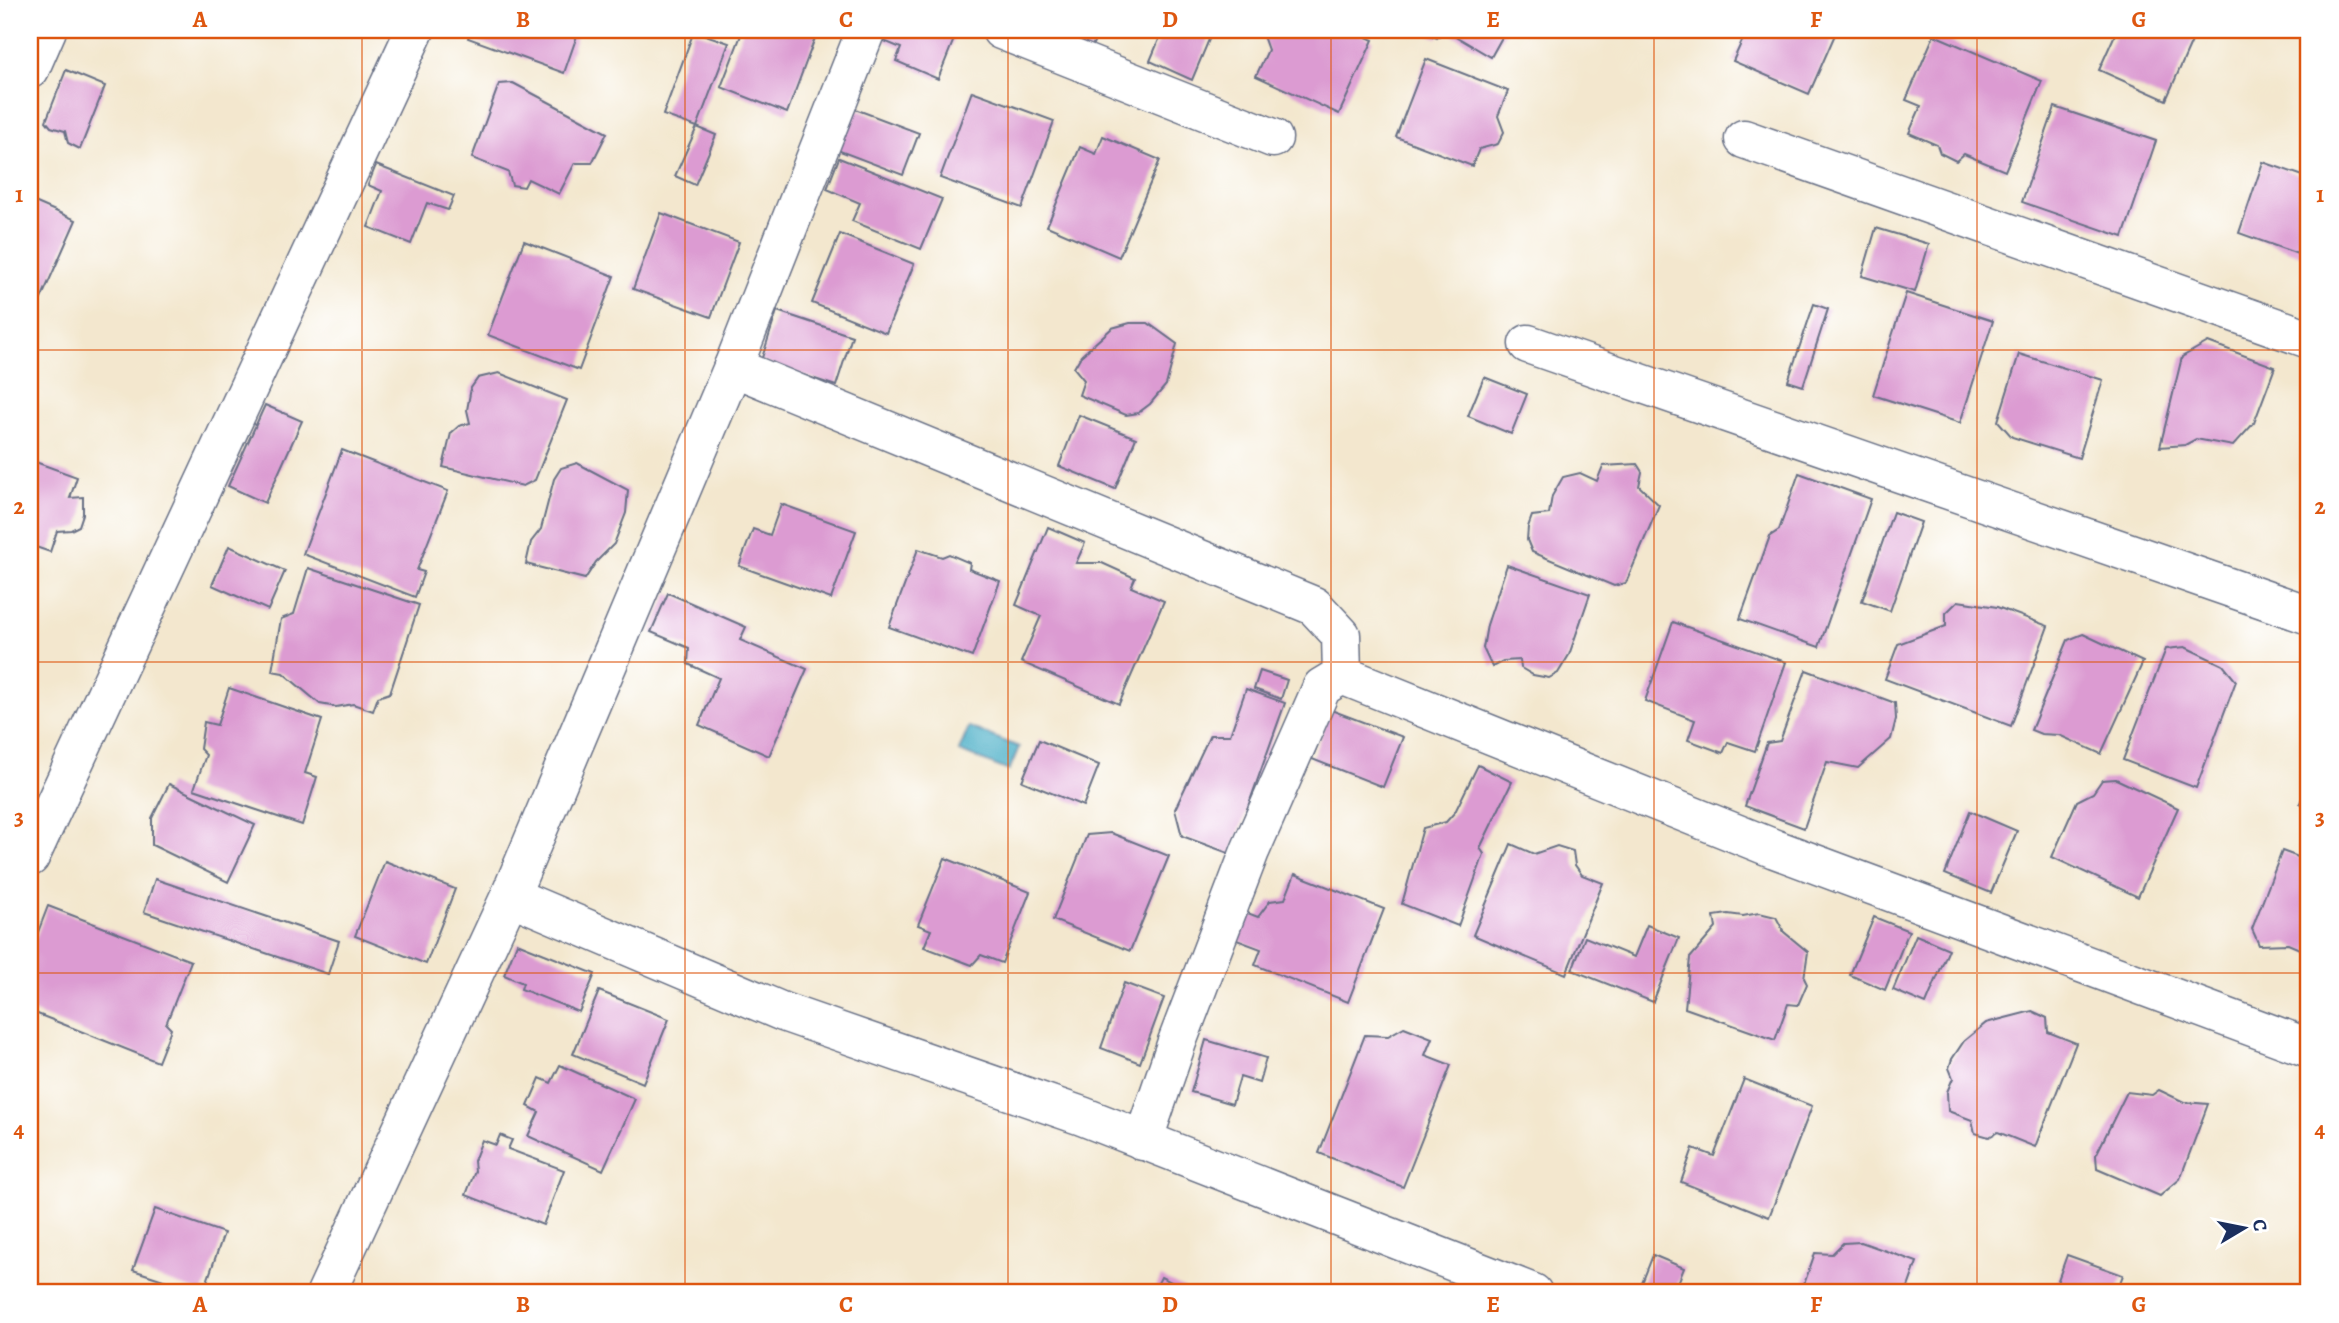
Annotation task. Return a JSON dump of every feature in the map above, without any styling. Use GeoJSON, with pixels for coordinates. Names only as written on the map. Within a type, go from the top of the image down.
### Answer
{"type":"FeatureCollection","features":[{"type":"Feature","properties":{"kind":"street"},"geometry":{"type":"LineString","coordinates":[[30,69],[47,30]]}},
{"type":"Feature","properties":{"kind":"street"},"geometry":{"type":"LineString","coordinates":[[30,858],[415,30]]}},
{"type":"Feature","properties":{"kind":"street"},"geometry":{"type":"LineString","coordinates":[[326,1293],[510,896],[733,367],[866,30]]}},
{"type":"Feature","properties":{"kind":"street"},"geometry":{"type":"LineString","coordinates":[[1001,30],[1273,138]]}},
{"type":"Feature","properties":{"kind":"street"},"geometry":{"type":"LineString","coordinates":[[1745,139],[2309,339]]}},
{"type":"Feature","properties":{"kind":"street"},"geometry":{"type":"LineString","coordinates":[[1528,344],[2309,615]]}},
{"type":"Feature","properties":{"kind":"street"},"geometry":{"type":"LineString","coordinates":[[733,367],[1314,606],[1341,635],[1342,675]]}},
{"type":"Feature","properties":{"kind":"street"},"geometry":{"type":"LineString","coordinates":[[1342,675],[1775,849],[2309,1048]]}},
{"type":"Feature","properties":{"kind":"street"},"geometry":{"type":"LineString","coordinates":[[1143,1141],[1177,1042],[1250,851],[1322,687],[1342,675]]}},
{"type":"Feature","properties":{"kind":"street"},"geometry":{"type":"LineString","coordinates":[[510,896],[783,1012],[1082,1116],[1533,1293]]}},
{"type":"Feature","properties":{"kind":"water"},"geometry":{"type":"Polygon","coordinates":[[[969,727],[1019,747],[1009,771],[959,751],[969,727]]]}},
{"type":"Feature","properties":{"kind":"building"},"geometry":{"type":"Polygon","coordinates":[[[280,30],[312,30],[297,35],[280,30]]]}},
{"type":"Feature","properties":{"kind":"building"},"geometry":{"type":"Polygon","coordinates":[[[471,30],[579,30],[564,73],[468,38],[471,30]]]}},
{"type":"Feature","properties":{"kind":"building"},"geometry":{"type":"Polygon","coordinates":[[[743,30],[818,30],[787,113],[721,87],[743,30]]]}},
{"type":"Feature","properties":{"kind":"building"},"geometry":{"type":"Polygon","coordinates":[[[888,30],[945,30],[956,34],[938,79],[896,61],[901,48],[884,41],[888,30]]]}},
{"type":"Feature","properties":{"kind":"building"},"geometry":{"type":"Polygon","coordinates":[[[1057,30],[1100,30],[1088,54],[1054,37],[1057,30]]]}},
{"type":"Feature","properties":{"kind":"building"},"geometry":{"type":"Polygon","coordinates":[[[1163,30],[1213,30],[1192,80],[1150,61],[1163,30]]]}},
{"type":"Feature","properties":{"kind":"building"},"geometry":{"type":"Polygon","coordinates":[[[1266,30],[1351,30],[1373,40],[1339,114],[1256,76],[1268,50],[1263,36],[1266,30]]]}},
{"type":"Feature","properties":{"kind":"building"},"geometry":{"type":"Polygon","coordinates":[[[1419,30],[1445,30],[1437,38],[1419,30]]]}},
{"type":"Feature","properties":{"kind":"building"},"geometry":{"type":"Polygon","coordinates":[[[1445,30],[1506,30],[1491,57],[1445,30]]]}},
{"type":"Feature","properties":{"kind":"building"},"geometry":{"type":"Polygon","coordinates":[[[1747,30],[1837,30],[1809,94],[1733,61],[1747,30]]]}},
{"type":"Feature","properties":{"kind":"building"},"geometry":{"type":"Polygon","coordinates":[[[2117,30],[2197,30],[2166,100],[2099,70],[2117,30]]]}},
{"type":"Feature","properties":{"kind":"building"},"geometry":{"type":"Polygon","coordinates":[[[694,31],[729,43],[697,127],[663,115],[694,31]]]}},
{"type":"Feature","properties":{"kind":"building"},"geometry":{"type":"Polygon","coordinates":[[[1934,35],[2042,81],[2005,171],[1964,154],[1956,161],[1940,153],[1937,145],[1909,133],[1921,106],[1906,100],[1934,35]]]}},
{"type":"Feature","properties":{"kind":"building"},"geometry":{"type":"Polygon","coordinates":[[[1426,59],[1508,91],[1498,116],[1504,132],[1498,144],[1479,149],[1472,166],[1396,137],[1426,59]]]}},
{"type":"Feature","properties":{"kind":"building"},"geometry":{"type":"Polygon","coordinates":[[[66,70],[105,86],[80,149],[68,143],[65,131],[51,127],[46,121],[66,70]]]}},
{"type":"Feature","properties":{"kind":"building"},"geometry":{"type":"Polygon","coordinates":[[[513,83],[607,133],[592,163],[575,163],[559,194],[528,179],[524,187],[512,185],[508,172],[472,158],[499,84],[513,83]]]}},
{"type":"Feature","properties":{"kind":"building"},"geometry":{"type":"Polygon","coordinates":[[[972,91],[1054,121],[1022,208],[940,178],[972,91]]]}},
{"type":"Feature","properties":{"kind":"building"},"geometry":{"type":"Polygon","coordinates":[[[847,106],[919,133],[903,175],[832,148],[847,106]]]}},
{"type":"Feature","properties":{"kind":"building"},"geometry":{"type":"Polygon","coordinates":[[[2055,107],[2156,141],[2123,237],[2022,202],[2055,107]]]}},
{"type":"Feature","properties":{"kind":"building"},"geometry":{"type":"Polygon","coordinates":[[[697,127],[716,135],[695,185],[675,176],[697,127]]]}},
{"type":"Feature","properties":{"kind":"building"},"geometry":{"type":"Polygon","coordinates":[[[1103,136],[1160,160],[1119,257],[1047,226],[1080,147],[1096,154],[1103,136]]]}},
{"type":"Feature","properties":{"kind":"building"},"geometry":{"type":"Polygon","coordinates":[[[839,158],[942,199],[921,249],[852,221],[860,203],[827,189],[839,158]]]}},
{"type":"Feature","properties":{"kind":"building"},"geometry":{"type":"Polygon","coordinates":[[[2263,162],[2309,178],[2309,258],[2239,233],[2263,162]]]}},
{"type":"Feature","properties":{"kind":"building"},"geometry":{"type":"Polygon","coordinates":[[[376,165],[454,196],[448,210],[427,203],[411,244],[368,227],[382,191],[368,185],[376,165]]]}},
{"type":"Feature","properties":{"kind":"building"},"geometry":{"type":"Polygon","coordinates":[[[30,200],[76,220],[41,299],[30,295],[30,200]]]}},
{"type":"Feature","properties":{"kind":"building"},"geometry":{"type":"Polygon","coordinates":[[[661,213],[739,242],[711,317],[633,289],[661,213]]]}},
{"type":"Feature","properties":{"kind":"building"},"geometry":{"type":"Polygon","coordinates":[[[1876,228],[1929,244],[1915,292],[1862,276],[1876,228]]]}},
{"type":"Feature","properties":{"kind":"building"},"geometry":{"type":"Polygon","coordinates":[[[840,234],[914,264],[886,333],[812,303],[840,234]]]}},
{"type":"Feature","properties":{"kind":"building"},"geometry":{"type":"Polygon","coordinates":[[[524,241],[614,276],[579,370],[488,335],[524,241]]]}},
{"type":"Feature","properties":{"kind":"building"},"geometry":{"type":"Polygon","coordinates":[[[1906,293],[1993,321],[1960,423],[1873,395],[1906,293]]]}},
{"type":"Feature","properties":{"kind":"building"},"geometry":{"type":"Polygon","coordinates":[[[1814,304],[1828,309],[1803,386],[1788,381],[1814,304]]]}},
{"type":"Feature","properties":{"kind":"building"},"geometry":{"type":"Polygon","coordinates":[[[777,311],[852,336],[836,386],[761,361],[777,311]]]}},
{"type":"Feature","properties":{"kind":"building"},"geometry":{"type":"Polygon","coordinates":[[[1130,323],[1148,323],[1177,344],[1166,385],[1150,404],[1138,413],[1126,415],[1079,395],[1084,380],[1074,368],[1081,356],[1112,328],[1130,323]]]}},
{"type":"Feature","properties":{"kind":"building"},"geometry":{"type":"Polygon","coordinates":[[[2208,342],[2275,367],[2254,423],[2233,446],[2196,439],[2185,445],[2160,447],[2182,357],[2208,342]]]}},
{"type":"Feature","properties":{"kind":"building"},"geometry":{"type":"Polygon","coordinates":[[[2019,354],[2103,380],[2079,458],[2012,437],[1998,421],[2019,354]]]}},
{"type":"Feature","properties":{"kind":"building"},"geometry":{"type":"Polygon","coordinates":[[[499,373],[567,400],[535,480],[523,486],[443,467],[451,433],[459,426],[470,423],[467,410],[471,388],[478,378],[499,373]]]}},
{"type":"Feature","properties":{"kind":"building"},"geometry":{"type":"Polygon","coordinates":[[[1484,377],[1527,394],[1511,434],[1468,416],[1484,377]]]}},
{"type":"Feature","properties":{"kind":"building"},"geometry":{"type":"Polygon","coordinates":[[[265,405],[302,421],[265,503],[228,486],[265,405]]]}},
{"type":"Feature","properties":{"kind":"building"},"geometry":{"type":"Polygon","coordinates":[[[1079,415],[1136,438],[1115,489],[1059,466],[1079,415]]]}},
{"type":"Feature","properties":{"kind":"building"},"geometry":{"type":"Polygon","coordinates":[[[342,450],[448,491],[417,570],[424,572],[415,597],[303,554],[342,450]]]}},
{"type":"Feature","properties":{"kind":"building"},"geometry":{"type":"Polygon","coordinates":[[[30,460],[77,477],[70,498],[83,497],[83,514],[79,526],[71,530],[57,531],[50,552],[30,545],[30,460]]]}},
{"type":"Feature","properties":{"kind":"building"},"geometry":{"type":"Polygon","coordinates":[[[577,463],[628,490],[626,513],[614,544],[596,562],[585,579],[526,564],[531,542],[541,529],[554,479],[561,468],[577,463]]]}},
{"type":"Feature","properties":{"kind":"building"},"geometry":{"type":"Polygon","coordinates":[[[1637,464],[1642,472],[1639,486],[1659,505],[1626,583],[1614,586],[1532,552],[1527,540],[1532,516],[1549,514],[1552,496],[1563,477],[1580,473],[1597,481],[1603,466],[1637,464]]]}},
{"type":"Feature","properties":{"kind":"building"},"geometry":{"type":"Polygon","coordinates":[[[1799,473],[1871,499],[1819,647],[1740,619],[1770,536],[1779,530],[1799,473]]]}},
{"type":"Feature","properties":{"kind":"building"},"geometry":{"type":"Polygon","coordinates":[[[2309,474],[2309,495],[2302,492],[2309,474]]]}},
{"type":"Feature","properties":{"kind":"building"},"geometry":{"type":"Polygon","coordinates":[[[781,504],[856,531],[831,599],[739,566],[753,529],[770,535],[781,504]]]}},
{"type":"Feature","properties":{"kind":"building"},"geometry":{"type":"Polygon","coordinates":[[[1893,512],[1921,522],[1890,611],[1862,601],[1893,512]]]}},
{"type":"Feature","properties":{"kind":"building"},"geometry":{"type":"Polygon","coordinates":[[[1048,527],[1085,543],[1076,563],[1102,563],[1135,578],[1131,587],[1164,601],[1119,704],[1021,662],[1041,616],[1016,605],[1048,527]]]}},
{"type":"Feature","properties":{"kind":"building"},"geometry":{"type":"Polygon","coordinates":[[[229,546],[285,571],[268,610],[212,585],[229,546]]]}},
{"type":"Feature","properties":{"kind":"building"},"geometry":{"type":"Polygon","coordinates":[[[918,549],[942,557],[949,554],[970,563],[969,569],[1000,581],[972,657],[889,627],[918,549]]]}},
{"type":"Feature","properties":{"kind":"building"},"geometry":{"type":"Polygon","coordinates":[[[1507,565],[1590,594],[1569,655],[1558,673],[1549,678],[1533,675],[1521,668],[1520,660],[1503,661],[1492,667],[1483,648],[1487,625],[1507,565]]]}},
{"type":"Feature","properties":{"kind":"building"},"geometry":{"type":"Polygon","coordinates":[[[308,568],[419,605],[390,693],[378,697],[373,711],[353,704],[336,707],[320,704],[283,673],[272,671],[281,619],[294,614],[308,568]]]}},
{"type":"Feature","properties":{"kind":"building"},"geometry":{"type":"Polygon","coordinates":[[[668,593],[746,627],[740,640],[807,669],[769,756],[699,725],[719,678],[688,664],[689,648],[651,632],[668,593]]]}},
{"type":"Feature","properties":{"kind":"building"},"geometry":{"type":"Polygon","coordinates":[[[1958,601],[1997,607],[2048,626],[2011,726],[1885,679],[1898,644],[1946,626],[1946,613],[1958,601]]]}},
{"type":"Feature","properties":{"kind":"building"},"geometry":{"type":"Polygon","coordinates":[[[1673,622],[1786,662],[1755,751],[1728,742],[1723,753],[1688,740],[1695,720],[1645,701],[1673,622]]]}},
{"type":"Feature","properties":{"kind":"building"},"geometry":{"type":"Polygon","coordinates":[[[2083,634],[2143,662],[2101,754],[2059,735],[2041,734],[2031,730],[2068,640],[2083,634]]]}},
{"type":"Feature","properties":{"kind":"building"},"geometry":{"type":"Polygon","coordinates":[[[2185,647],[2223,665],[2236,681],[2196,788],[2123,760],[2166,649],[2185,647]]]}},
{"type":"Feature","properties":{"kind":"building"},"geometry":{"type":"Polygon","coordinates":[[[1806,670],[1895,703],[1896,719],[1891,739],[1858,768],[1827,762],[1804,828],[1745,806],[1767,743],[1780,741],[1806,670]]]}},
{"type":"Feature","properties":{"kind":"building"},"geometry":{"type":"Polygon","coordinates":[[[1260,671],[1287,680],[1281,699],[1254,689],[1260,671]]]}},
{"type":"Feature","properties":{"kind":"building"},"geometry":{"type":"Polygon","coordinates":[[[229,688],[322,720],[305,773],[317,777],[302,825],[194,789],[206,755],[200,749],[204,722],[217,725],[229,688]]]}},
{"type":"Feature","properties":{"kind":"building"},"geometry":{"type":"Polygon","coordinates":[[[1246,689],[1285,703],[1231,854],[1182,836],[1175,809],[1210,735],[1230,735],[1246,689]]]}},
{"type":"Feature","properties":{"kind":"building"},"geometry":{"type":"Polygon","coordinates":[[[1331,710],[1403,737],[1383,787],[1312,759],[1331,710]]]}},
{"type":"Feature","properties":{"kind":"building"},"geometry":{"type":"Polygon","coordinates":[[[1039,740],[1099,765],[1083,806],[1022,781],[1039,740]]]}},
{"type":"Feature","properties":{"kind":"building"},"geometry":{"type":"Polygon","coordinates":[[[1478,765],[1512,782],[1480,848],[1484,854],[1458,926],[1402,904],[1423,828],[1446,822],[1455,812],[1478,765]]]}},
{"type":"Feature","properties":{"kind":"building"},"geometry":{"type":"Polygon","coordinates":[[[2116,779],[2178,808],[2138,897],[2052,857],[2077,801],[2093,793],[2102,780],[2116,779]]]}},
{"type":"Feature","properties":{"kind":"building"},"geometry":{"type":"Polygon","coordinates":[[[2309,781],[2309,807],[2300,803],[2309,781]]]}},
{"type":"Feature","properties":{"kind":"building"},"geometry":{"type":"Polygon","coordinates":[[[169,784],[255,825],[228,882],[152,845],[152,818],[169,784]]]}},
{"type":"Feature","properties":{"kind":"building"},"geometry":{"type":"Polygon","coordinates":[[[1970,811],[2017,831],[1991,893],[1945,874],[1970,811]]]}},
{"type":"Feature","properties":{"kind":"building"},"geometry":{"type":"Polygon","coordinates":[[[1111,833],[1169,856],[1130,951],[1053,920],[1087,835],[1111,833]]]}},
{"type":"Feature","properties":{"kind":"building"},"geometry":{"type":"Polygon","coordinates":[[[1511,844],[1534,854],[1557,846],[1573,851],[1575,865],[1582,875],[1603,883],[1566,974],[1473,935],[1511,844]]]}},
{"type":"Feature","properties":{"kind":"building"},"geometry":{"type":"Polygon","coordinates":[[[2282,851],[2309,861],[2309,953],[2288,944],[2259,945],[2252,929],[2282,851]]]}},
{"type":"Feature","properties":{"kind":"building"},"geometry":{"type":"Polygon","coordinates":[[[945,858],[1030,892],[1002,963],[981,955],[972,965],[924,947],[931,930],[918,925],[945,858]]]}},
{"type":"Feature","properties":{"kind":"building"},"geometry":{"type":"Polygon","coordinates":[[[385,861],[455,889],[426,964],[355,936],[385,861]]]}},
{"type":"Feature","properties":{"kind":"building"},"geometry":{"type":"Polygon","coordinates":[[[1295,874],[1384,909],[1348,1002],[1255,965],[1261,949],[1234,939],[1245,912],[1258,917],[1270,901],[1285,899],[1295,874]]]}},
{"type":"Feature","properties":{"kind":"building"},"geometry":{"type":"Polygon","coordinates":[[[155,879],[339,941],[328,974],[144,912],[155,879]]]}},
{"type":"Feature","properties":{"kind":"building"},"geometry":{"type":"Polygon","coordinates":[[[48,906],[191,961],[166,1024],[171,1029],[158,1062],[30,1011],[30,953],[48,906]]]}},
{"type":"Feature","properties":{"kind":"building"},"geometry":{"type":"Polygon","coordinates":[[[1759,913],[1776,917],[1784,932],[1808,952],[1804,978],[1807,984],[1798,1005],[1788,1004],[1775,1040],[1685,1008],[1690,958],[1716,928],[1714,916],[1759,913]]]}},
{"type":"Feature","properties":{"kind":"building"},"geometry":{"type":"Polygon","coordinates":[[[1874,917],[1909,931],[1885,990],[1850,975],[1874,917]]]}},
{"type":"Feature","properties":{"kind":"building"},"geometry":{"type":"Polygon","coordinates":[[[1647,925],[1679,938],[1653,1002],[1572,970],[1585,937],[1634,957],[1647,925]]]}},
{"type":"Feature","properties":{"kind":"building"},"geometry":{"type":"Polygon","coordinates":[[[1916,935],[1949,949],[1926,1004],[1893,990],[1916,935]]]}},
{"type":"Feature","properties":{"kind":"building"},"geometry":{"type":"Polygon","coordinates":[[[517,943],[595,974],[579,1012],[521,989],[523,983],[504,975],[517,943]]]}},
{"type":"Feature","properties":{"kind":"building"},"geometry":{"type":"Polygon","coordinates":[[[1124,983],[1164,998],[1140,1063],[1101,1048],[1124,983]]]}},
{"type":"Feature","properties":{"kind":"building"},"geometry":{"type":"Polygon","coordinates":[[[599,991],[669,1019],[643,1083],[573,1054],[599,991]]]}},
{"type":"Feature","properties":{"kind":"building"},"geometry":{"type":"Polygon","coordinates":[[[2032,1011],[2047,1018],[2048,1032],[2076,1043],[2035,1147],[1998,1132],[1989,1137],[1975,1133],[1972,1120],[1948,1111],[1947,1092],[1953,1078],[1949,1068],[1952,1059],[1964,1041],[1986,1023],[2032,1011]]]}},
{"type":"Feature","properties":{"kind":"building"},"geometry":{"type":"Polygon","coordinates":[[[1404,1027],[1432,1038],[1425,1055],[1451,1065],[1403,1187],[1319,1153],[1365,1035],[1388,1036],[1404,1027]]]}},
{"type":"Feature","properties":{"kind":"building"},"geometry":{"type":"Polygon","coordinates":[[[1206,1040],[1266,1058],[1259,1083],[1240,1077],[1232,1104],[1191,1092],[1206,1040]]]}},
{"type":"Feature","properties":{"kind":"building"},"geometry":{"type":"Polygon","coordinates":[[[560,1065],[635,1099],[603,1170],[528,1136],[539,1112],[528,1106],[540,1078],[551,1083],[560,1065]]]}},
{"type":"Feature","properties":{"kind":"building"},"geometry":{"type":"Polygon","coordinates":[[[1744,1079],[1812,1106],[1769,1217],[1681,1182],[1693,1148],[1714,1156],[1744,1079]]]}},
{"type":"Feature","properties":{"kind":"building"},"geometry":{"type":"Polygon","coordinates":[[[2159,1090],[2184,1102],[2208,1104],[2180,1179],[2160,1196],[2097,1169],[2096,1155],[2127,1092],[2152,1095],[2159,1090]]]}},
{"type":"Feature","properties":{"kind":"building"},"geometry":{"type":"Polygon","coordinates":[[[500,1135],[512,1140],[508,1149],[564,1170],[543,1225],[466,1195],[482,1140],[496,1145],[500,1135]]]}},
{"type":"Feature","properties":{"kind":"building"},"geometry":{"type":"Polygon","coordinates":[[[155,1209],[224,1233],[203,1293],[133,1270],[155,1209]]]}},
{"type":"Feature","properties":{"kind":"building"},"geometry":{"type":"Polygon","coordinates":[[[1861,1242],[1917,1262],[1906,1293],[1801,1293],[1815,1253],[1832,1254],[1843,1243],[1861,1242]]]}},
{"type":"Feature","properties":{"kind":"building"},"geometry":{"type":"Polygon","coordinates":[[[1653,1255],[1684,1268],[1674,1293],[1639,1291],[1653,1255]]]}},
{"type":"Feature","properties":{"kind":"building"},"geometry":{"type":"Polygon","coordinates":[[[2067,1255],[2123,1275],[2116,1293],[2085,1293],[2057,1283],[2067,1255]]]}},
{"type":"Feature","properties":{"kind":"building"},"geometry":{"type":"Polygon","coordinates":[[[1161,1277],[1187,1290],[1185,1293],[1153,1293],[1161,1277]]]}}]}
